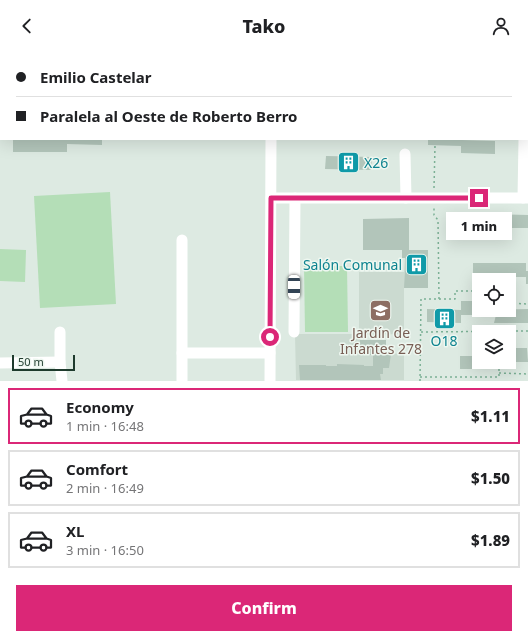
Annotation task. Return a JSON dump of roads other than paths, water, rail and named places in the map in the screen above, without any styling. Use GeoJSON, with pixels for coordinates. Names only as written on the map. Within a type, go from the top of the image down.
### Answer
{"type":"FeatureCollection","features":[{"type":"Feature","properties":{"kind":"street"},"geometry":{"type":"LineString","coordinates":[[270,381],[271,140]]}},
{"type":"Feature","properties":{"kind":"street"},"geometry":{"type":"LineString","coordinates":[[271,198],[526,198],[524,140]]}},
{"type":"Feature","properties":{"kind":"street"},"geometry":{"type":"LineString","coordinates":[[405,154],[406,198]]}},
{"type":"Feature","properties":{"kind":"street"},"geometry":{"type":"LineString","coordinates":[[294,332],[295,198]]}},
{"type":"Feature","properties":{"kind":"street"},"geometry":{"type":"LineString","coordinates":[[182,240],[182,381]]}},
{"type":"Feature","properties":{"kind":"street"},"geometry":{"type":"LineString","coordinates":[[60,332],[60,362],[62,381]]}},
{"type":"Feature","properties":{"kind":"street"},"geometry":{"type":"LineString","coordinates":[[182,353],[199,348],[270,352]]}},
{"type":"Feature","properties":{"kind":"street"},"geometry":{"type":"LineString","coordinates":[[0,363],[60,362]]}},
{"type":"Feature","properties":{"kind":"place","name":"X26"},"geometry":{"type":"Point","coordinates":[349,163]}},
{"type":"Feature","properties":{"kind":"place","name":"Salón Comunal"},"geometry":{"type":"Point","coordinates":[417,265]}},
{"type":"Feature","properties":{"kind":"place","name":"Jardín de Infantes 278"},"geometry":{"type":"Point","coordinates":[381,311]}},
{"type":"Feature","properties":{"kind":"place","name":"O18"},"geometry":{"type":"Point","coordinates":[444,319]}}]}
